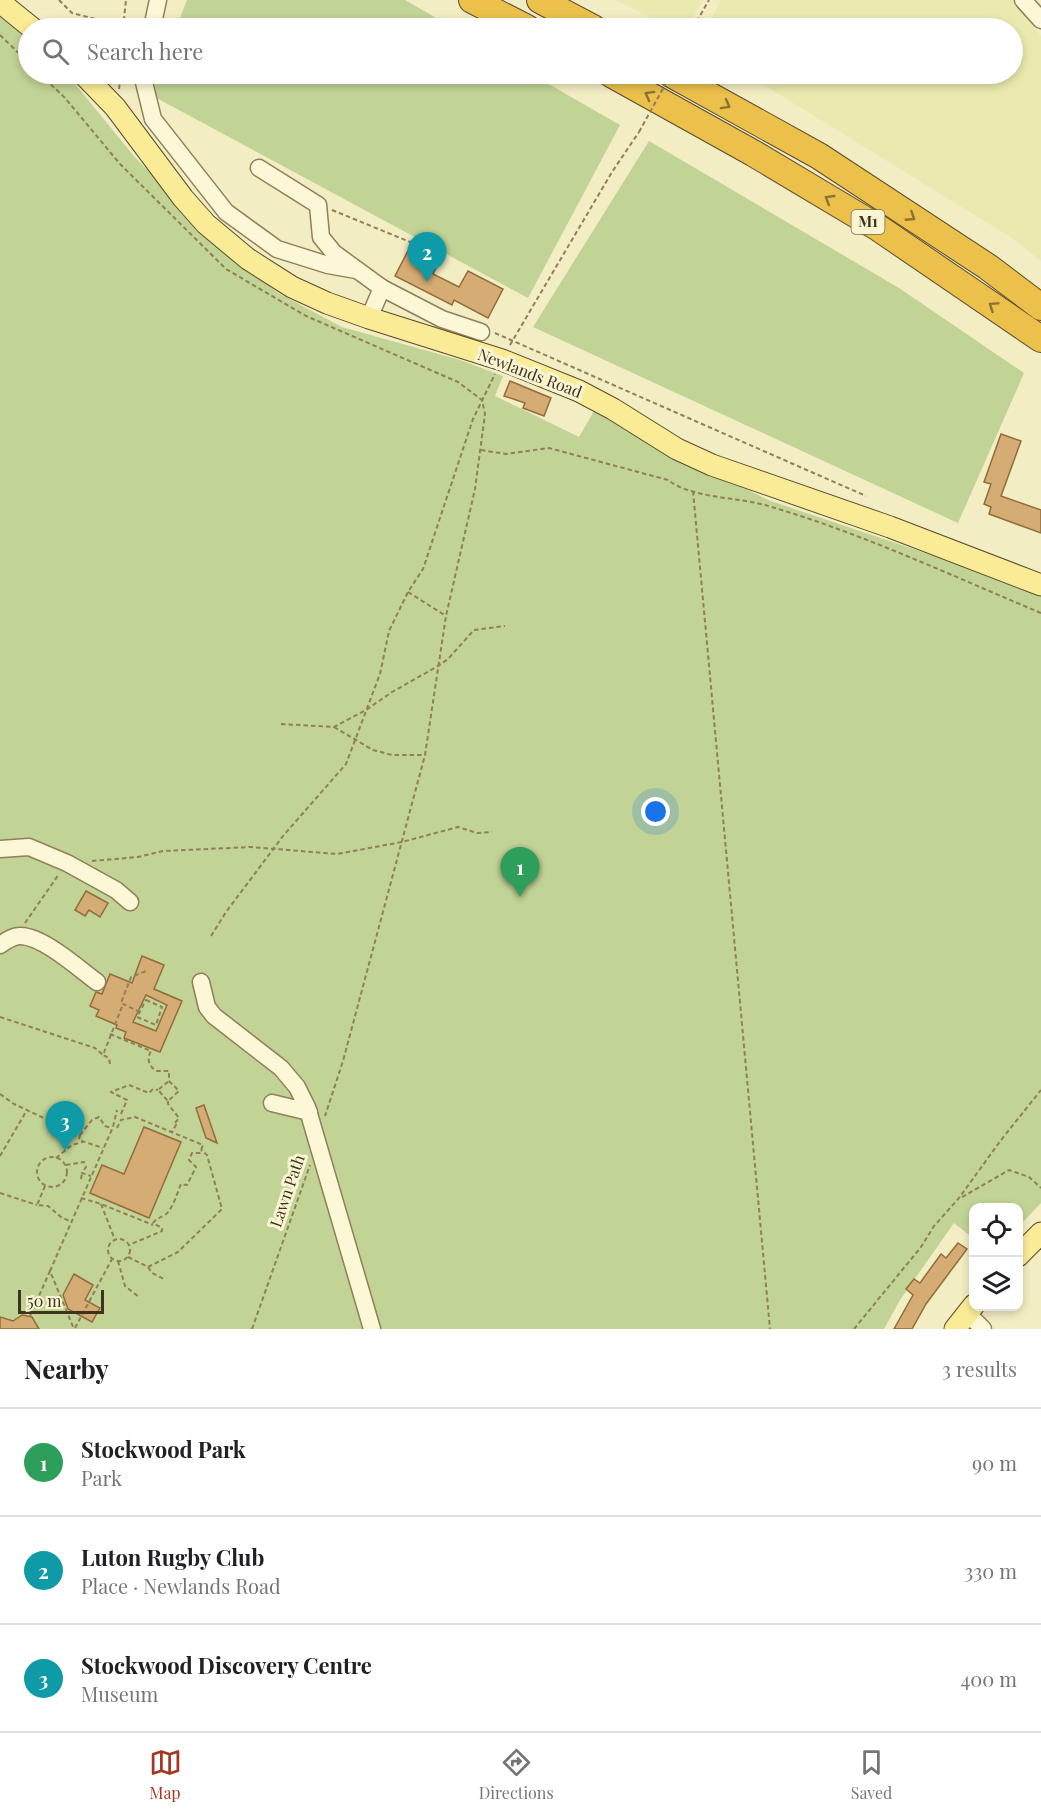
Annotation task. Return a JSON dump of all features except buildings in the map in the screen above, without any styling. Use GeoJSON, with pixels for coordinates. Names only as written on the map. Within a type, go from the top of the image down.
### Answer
{"type":"FeatureCollection","features":[{"type":"Feature","properties":{"kind":"highway"},"geometry":{"type":"LineString","coordinates":[[472,0],[507,18]]}},
{"type":"Feature","properties":{"kind":"highway"},"geometry":{"type":"LineString","coordinates":[[540,0],[574,18]]}},
{"type":"Feature","properties":{"kind":"highway"},"geometry":{"type":"LineString","coordinates":[[555,0],[585,18]]}},
{"type":"Feature","properties":{"kind":"highway","name":"M1"},"geometry":{"type":"LineString","coordinates":[[629,84],[753,153],[877,227],[1041,339]]}},
{"type":"Feature","properties":{"kind":"highway","name":"M1"},"geometry":{"type":"LineString","coordinates":[[689,84],[819,156],[988,267],[1041,307]]}},
{"type":"Feature","properties":{"kind":"main road"},"geometry":{"type":"LineString","coordinates":[[0,2],[20,18]]}},
{"type":"Feature","properties":{"kind":"main road","name":"Newlands Road"},"geometry":{"type":"LineString","coordinates":[[93,84],[115,107],[183,198],[206,224],[256,264],[292,287],[369,318],[507,351],[613,409],[677,449],[712,465],[870,520],[1041,585]]}},
{"type":"Feature","properties":{"kind":"main road"},"geometry":{"type":"LineString","coordinates":[[1023,1251],[1041,1233]]}},
{"type":"Feature","properties":{"kind":"street"},"geometry":{"type":"LineString","coordinates":[[154,18],[158,0]]}},
{"type":"Feature","properties":{"kind":"street"},"geometry":{"type":"LineString","coordinates":[[1023,0],[1041,20]]}},
{"type":"Feature","properties":{"kind":"street"},"geometry":{"type":"LineString","coordinates":[[144,84],[153,118],[226,212],[277,249],[328,265],[356,270]]}},
{"type":"Feature","properties":{"kind":"street"},"geometry":{"type":"LineString","coordinates":[[259,168],[318,205],[321,237],[334,253],[356,270],[382,288],[442,319],[481,332]]}},
{"type":"Feature","properties":{"kind":"street"},"geometry":{"type":"LineString","coordinates":[[369,318],[382,288]]}},
{"type":"Feature","properties":{"kind":"street"},"geometry":{"type":"LineString","coordinates":[[0,837],[8,848],[28,847],[67,863],[116,890],[130,902]]}},
{"type":"Feature","properties":{"kind":"street"},"geometry":{"type":"LineString","coordinates":[[4,938],[20,936],[49,946],[97,982]]}},
{"type":"Feature","properties":{"kind":"street"},"geometry":{"type":"LineString","coordinates":[[201,982],[207,1007],[214,1016],[281,1068],[297,1087],[309,1112],[372,1329]]}},
{"type":"Feature","properties":{"kind":"street"},"geometry":{"type":"LineString","coordinates":[[193,1009],[214,1016]]}},
{"type":"Feature","properties":{"kind":"street"},"geometry":{"type":"LineString","coordinates":[[272,1103],[309,1112]]}},
{"type":"Feature","properties":{"kind":"street"},"geometry":{"type":"LineString","coordinates":[[965,1316],[983,1329]]}},
{"type":"Feature","properties":{"kind":"path"},"geometry":{"type":"LineString","coordinates":[[59,0],[72,13],[90,18]]}},
{"type":"Feature","properties":{"kind":"path"},"geometry":{"type":"LineString","coordinates":[[124,18],[126,0]]}},
{"type":"Feature","properties":{"kind":"path"},"geometry":{"type":"LineString","coordinates":[[699,18],[709,0]]}},
{"type":"Feature","properties":{"kind":"path"},"geometry":{"type":"LineString","coordinates":[[0,35],[18,53]]}},
{"type":"Feature","properties":{"kind":"path"},"geometry":{"type":"LineString","coordinates":[[211,936],[226,912],[274,849],[346,764],[380,674],[389,631],[408,592],[423,569],[473,419],[507,351],[665,84]]}},
{"type":"Feature","properties":{"kind":"path"},"geometry":{"type":"LineString","coordinates":[[318,205],[437,253]]}},
{"type":"Feature","properties":{"kind":"path"},"geometry":{"type":"LineString","coordinates":[[481,332],[492,332],[507,351],[866,496]]}},
{"type":"Feature","properties":{"kind":"path"},"geometry":{"type":"LineString","coordinates":[[412,361],[458,382],[482,400]]}},
{"type":"Feature","properties":{"kind":"path","name":"Lawn Path"},"geometry":{"type":"LineString","coordinates":[[252,1329],[343,1061],[425,755],[446,616],[475,489],[485,414],[482,400]]}},
{"type":"Feature","properties":{"kind":"path"},"geometry":{"type":"LineString","coordinates":[[480,450],[506,454],[549,448],[668,480],[676,486],[693,491],[764,504],[852,535],[1041,613]]}},
{"type":"Feature","properties":{"kind":"path"},"geometry":{"type":"LineString","coordinates":[[693,491],[770,1329]]}},
{"type":"Feature","properties":{"kind":"path"},"geometry":{"type":"LineString","coordinates":[[408,592],[446,616]]}},
{"type":"Feature","properties":{"kind":"path"},"geometry":{"type":"LineString","coordinates":[[334,727],[438,666],[474,630],[505,626]]}},
{"type":"Feature","properties":{"kind":"path"},"geometry":{"type":"LineString","coordinates":[[280,724],[334,727],[373,750],[392,755],[425,755]]}},
{"type":"Feature","properties":{"kind":"path"},"geometry":{"type":"LineString","coordinates":[[4,938],[40,905],[67,863],[138,856],[163,851],[251,847],[337,854],[402,842],[458,827],[477,833],[492,832]]}},
{"type":"Feature","properties":{"kind":"path"},"geometry":{"type":"LineString","coordinates":[[140,1012],[120,1003],[131,977],[146,971]]}},
{"type":"Feature","properties":{"kind":"path"},"geometry":{"type":"LineString","coordinates":[[146,1000],[162,1007],[156,1025],[138,1017],[140,1012],[146,1000]]}},
{"type":"Feature","properties":{"kind":"path"},"geometry":{"type":"LineString","coordinates":[[103,1055],[123,1004]]}},
{"type":"Feature","properties":{"kind":"path"},"geometry":{"type":"LineString","coordinates":[[0,1017],[95,1048],[109,1058],[110,1064]]}},
{"type":"Feature","properties":{"kind":"path"},"geometry":{"type":"LineString","coordinates":[[110,1034],[151,1051],[149,1064],[156,1071],[169,1071],[169,1081],[179,1091],[168,1101]]}},
{"type":"Feature","properties":{"kind":"path"},"geometry":{"type":"LineString","coordinates":[[158,1090],[169,1081]]}},
{"type":"Feature","properties":{"kind":"path"},"geometry":{"type":"LineString","coordinates":[[121,1114],[127,1100],[111,1092],[129,1085],[148,1093],[153,1089],[158,1090],[179,1118],[172,1132]]}},
{"type":"Feature","properties":{"kind":"path"},"geometry":{"type":"LineString","coordinates":[[854,1329],[921,1247],[934,1226],[959,1198],[1041,1090]]}},
{"type":"Feature","properties":{"kind":"path"},"geometry":{"type":"LineString","coordinates":[[0,1094],[14,1104],[80,1135]]}},
{"type":"Feature","properties":{"kind":"path"},"geometry":{"type":"LineString","coordinates":[[0,1156],[27,1110]]}},
{"type":"Feature","properties":{"kind":"path"},"geometry":{"type":"LineString","coordinates":[[30,1316],[112,1128],[117,1110],[121,1120],[117,1128]]}},
{"type":"Feature","properties":{"kind":"path"},"geometry":{"type":"LineString","coordinates":[[103,1148],[79,1140],[80,1135],[95,1118],[99,1117],[105,1126],[112,1128]]}},
{"type":"Feature","properties":{"kind":"path"},"geometry":{"type":"LineString","coordinates":[[121,1120],[135,1117],[203,1145],[200,1153],[192,1153],[189,1160],[196,1167],[187,1185],[182,1184],[171,1208],[166,1215],[156,1219],[153,1225]]}},
{"type":"Feature","properties":{"kind":"path"},"geometry":{"type":"LineString","coordinates":[[56,1158],[65,1165],[67,1176],[64,1182],[52,1187],[45,1186],[38,1175],[38,1169],[46,1159],[56,1158],[72,1144],[83,1142]]}},
{"type":"Feature","properties":{"kind":"path"},"geometry":{"type":"LineString","coordinates":[[148,1267],[178,1252],[222,1209],[207,1155],[201,1150]]}},
{"type":"Feature","properties":{"kind":"path"},"geometry":{"type":"LineString","coordinates":[[65,1165],[84,1162],[87,1167],[81,1179]]}},
{"type":"Feature","properties":{"kind":"path"},"geometry":{"type":"LineString","coordinates":[[959,1198],[1009,1170],[1029,1177],[1041,1188]]}},
{"type":"Feature","properties":{"kind":"path"},"geometry":{"type":"LineString","coordinates":[[82,1173],[91,1176]]}},
{"type":"Feature","properties":{"kind":"path"},"geometry":{"type":"LineString","coordinates":[[38,1205],[45,1186]]}},
{"type":"Feature","properties":{"kind":"path"},"geometry":{"type":"LineString","coordinates":[[0,1193],[48,1206],[71,1222]]}},
{"type":"Feature","properties":{"kind":"path"},"geometry":{"type":"LineString","coordinates":[[81,1198],[162,1228],[162,1231],[129,1245]]}},
{"type":"Feature","properties":{"kind":"path"},"geometry":{"type":"LineString","coordinates":[[101,1204],[115,1240]]}},
{"type":"Feature","properties":{"kind":"path"},"geometry":{"type":"LineString","coordinates":[[75,1329],[112,1259],[108,1249],[115,1240],[123,1239],[131,1250],[128,1257],[123,1261],[112,1259]]}},
{"type":"Feature","properties":{"kind":"path"},"geometry":{"type":"LineString","coordinates":[[128,1257],[148,1267],[158,1278],[164,1279]]}},
{"type":"Feature","properties":{"kind":"path"},"geometry":{"type":"LineString","coordinates":[[118,1261],[125,1286],[139,1297]]}},
{"type":"Feature","properties":{"kind":"path"},"geometry":{"type":"LineString","coordinates":[[50,1271],[75,1329]]}},
{"type":"Feature","properties":{"kind":"green space"},"geometry":{"type":"Polygon","coordinates":[[[187,0],[405,0],[436,18],[180,18],[187,0]]]}},
{"type":"Feature","properties":{"kind":"green space"},"geometry":{"type":"Polygon","coordinates":[[[616,0],[703,0],[693,18],[651,18],[616,0]]]}},
{"type":"Feature","properties":{"kind":"green space"},"geometry":{"type":"Polygon","coordinates":[[[721,0],[1014,0],[1041,36],[1041,261],[1012,238],[762,84],[1023,84],[1023,18],[711,18],[721,0]]]}},
{"type":"Feature","properties":{"kind":"green space"},"geometry":{"type":"Polygon","coordinates":[[[0,12],[18,25],[18,84],[75,84],[133,155],[211,237],[278,293],[342,327],[460,360],[503,376],[495,396],[579,437],[594,411],[768,500],[1041,592],[1041,1203],[1023,1222],[1023,1203],[969,1203],[969,1235],[954,1223],[900,1300],[884,1329],[0,1329],[0,12]]]}},
{"type":"Feature","properties":{"kind":"green space"},"geometry":{"type":"Polygon","coordinates":[[[155,84],[548,84],[620,125],[528,298],[151,95],[155,84]]]}},
{"type":"Feature","properties":{"kind":"green space"},"geometry":{"type":"Polygon","coordinates":[[[649,141],[899,288],[1024,373],[958,523],[533,327],[649,141]]]}},
{"type":"Feature","properties":{"kind":"place","name":"Luton Rugby Club"},"geometry":{"type":"Point","coordinates":[427,282]}},
{"type":"Feature","properties":{"kind":"place","name":"Stockwood Park"},"geometry":{"type":"Point","coordinates":[520,897]}},
{"type":"Feature","properties":{"kind":"place","name":"Stockwood Discovery Centre"},"geometry":{"type":"Point","coordinates":[65,1151]}}]}
